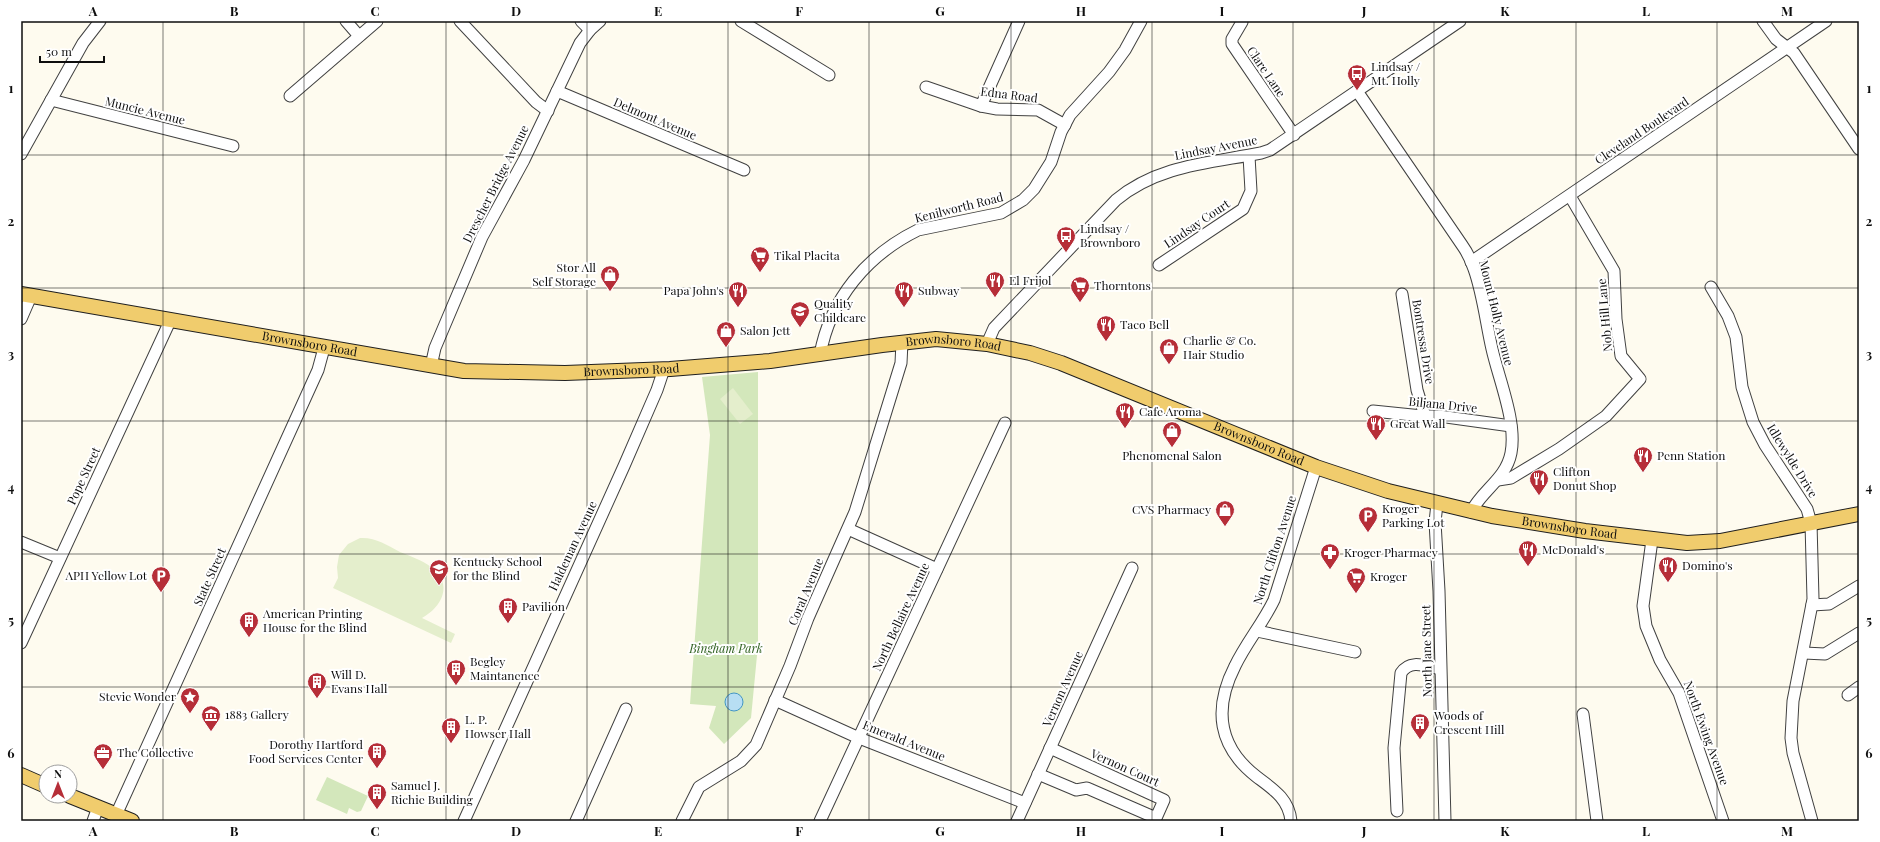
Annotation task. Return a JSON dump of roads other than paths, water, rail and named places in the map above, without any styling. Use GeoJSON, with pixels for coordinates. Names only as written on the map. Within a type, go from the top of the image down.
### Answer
{"type":"FeatureCollection","features":[{"type":"Feature","properties":{"kind":"main road","name":"Brownsboro Road"},"geometry":{"type":"LineString","coordinates":[[26,295],[324,348],[464,371],[557,373],[664,369],[765,361],[902,342],[936,339],[987,344],[1030,352],[1061,363],[1316,467],[1388,491],[1470,512],[1585,531],[1687,543],[1720,541],[1859,514]]}},
{"type":"Feature","properties":{"kind":"main road"},"geometry":{"type":"LineString","coordinates":[[21,775],[38,782]]}},
{"type":"Feature","properties":{"kind":"main road"},"geometry":{"type":"LineString","coordinates":[[78,799],[132,821]]}},
{"type":"Feature","properties":{"kind":"street"},"geometry":{"type":"LineString","coordinates":[[21,154],[83,43],[100,21]]}},
{"type":"Feature","properties":{"kind":"street"},"geometry":{"type":"LineString","coordinates":[[346,21],[359,36]]}},
{"type":"Feature","properties":{"kind":"street"},"geometry":{"type":"LineString","coordinates":[[290,96],[377,21]]}},
{"type":"Feature","properties":{"kind":"street"},"geometry":{"type":"LineString","coordinates":[[460,21],[536,102],[548,110]]}},
{"type":"Feature","properties":{"kind":"street"},"geometry":{"type":"LineString","coordinates":[[581,21],[590,30]]}},
{"type":"Feature","properties":{"kind":"street","name":"Drescher Bridge Avenue"},"geometry":{"type":"LineString","coordinates":[[431,366],[435,348],[482,238],[524,160],[580,43],[590,30],[600,21]]}},
{"type":"Feature","properties":{"kind":"street"},"geometry":{"type":"LineString","coordinates":[[741,21],[829,75]]}},
{"type":"Feature","properties":{"kind":"street"},"geometry":{"type":"LineString","coordinates":[[981,106],[1019,21]]}},
{"type":"Feature","properties":{"kind":"street","name":"Kenilworth Road"},"geometry":{"type":"LineString","coordinates":[[820,354],[824,333],[846,290],[856,275],[873,259],[904,237],[918,230],[1001,213],[1018,204],[1034,189],[1043,177],[1051,162],[1070,115],[1109,72],[1125,50],[1141,21]]}},
{"type":"Feature","properties":{"kind":"street","name":"Lindsay Avenue"},"geometry":{"type":"LineString","coordinates":[[987,344],[994,328],[1116,200],[1128,190],[1144,180],[1169,171],[1199,163],[1249,156],[1270,150],[1460,21]]}},
{"type":"Feature","properties":{"kind":"street"},"geometry":{"type":"LineString","coordinates":[[1764,21],[1776,39],[1794,53],[1859,149]]}},
{"type":"Feature","properties":{"kind":"street","name":"Cleveland Boulevard"},"geometry":{"type":"LineString","coordinates":[[1471,262],[1826,21]]}},
{"type":"Feature","properties":{"kind":"street","name":"Clare Lane"},"geometry":{"type":"LineString","coordinates":[[1242,22],[1232,39],[1232,44],[1294,135]]}},
{"type":"Feature","properties":{"kind":"street","name":"Edna Road"},"geometry":{"type":"LineString","coordinates":[[926,88],[981,106],[1038,110],[1065,125]]}},
{"type":"Feature","properties":{"kind":"street","name":"Delmont Avenue"},"geometry":{"type":"LineString","coordinates":[[557,91],[744,170]]}},
{"type":"Feature","properties":{"kind":"street","name":"Mount Holly Avenue"},"geometry":{"type":"LineString","coordinates":[[1357,92],[1462,245],[1471,262],[1511,426],[1512,442],[1511,453],[1506,469],[1498,480],[1476,501],[1470,512]]}},
{"type":"Feature","properties":{"kind":"street","name":"Muncie Avenue"},"geometry":{"type":"LineString","coordinates":[[51,100],[233,146]]}},
{"type":"Feature","properties":{"kind":"street","name":"Lindsay Court"},"geometry":{"type":"LineString","coordinates":[[1159,265],[1243,209],[1251,191],[1249,156]]}},
{"type":"Feature","properties":{"kind":"street","name":"Nob Hill Lane"},"geometry":{"type":"LineString","coordinates":[[1498,480],[1511,478],[1600,421],[1625,397],[1640,379],[1621,356],[1616,319],[1614,271],[1570,196]]}},
{"type":"Feature","properties":{"kind":"street","name":"Idlewylde Drive"},"geometry":{"type":"LineString","coordinates":[[1711,286],[1728,316],[1736,337],[1742,387],[1753,422],[1765,444],[1807,509],[1811,523],[1813,578],[1812,605],[1804,652],[1793,701],[1791,738],[1793,753],[1812,821]]}},
{"type":"Feature","properties":{"kind":"street","name":"Bontressa Drive"},"geometry":{"type":"LineString","coordinates":[[1402,294],[1417,390],[1425,416]]}},
{"type":"Feature","properties":{"kind":"street"},"geometry":{"type":"LineString","coordinates":[[21,319],[26,295]]}},
{"type":"Feature","properties":{"kind":"street","name":"Pope Street"},"geometry":{"type":"LineString","coordinates":[[21,643],[170,321]]}},
{"type":"Feature","properties":{"kind":"street","name":"Coral Avenue"},"geometry":{"type":"LineString","coordinates":[[682,821],[698,783],[741,761],[752,751],[848,528],[901,363],[902,342]]}},
{"type":"Feature","properties":{"kind":"street","name":"State Street"},"geometry":{"type":"LineString","coordinates":[[116,815],[318,370],[324,348]]}},
{"type":"Feature","properties":{"kind":"street","name":"Haldeman Avenue"},"geometry":{"type":"LineString","coordinates":[[464,821],[624,466],[657,390],[664,369]]}},
{"type":"Feature","properties":{"kind":"street","name":"Biljana Drive"},"geometry":{"type":"LineString","coordinates":[[1372,411],[1439,416],[1511,426]]}},
{"type":"Feature","properties":{"kind":"street","name":"North Bellaire Avenue"},"geometry":{"type":"LineString","coordinates":[[820,821],[1005,423]]}},
{"type":"Feature","properties":{"kind":"street","name":"North Clifton Avenue"},"geometry":{"type":"LineString","coordinates":[[1291,821],[1289,811],[1281,796],[1240,762],[1230,749],[1223,729],[1223,706],[1228,681],[1235,665],[1257,631],[1274,600],[1316,467]]}},
{"type":"Feature","properties":{"kind":"street","name":"North Jane Street"},"geometry":{"type":"LineString","coordinates":[[1437,504],[1435,522],[1439,591],[1445,821]]}},
{"type":"Feature","properties":{"kind":"street"},"geometry":{"type":"LineString","coordinates":[[848,528],[937,569]]}},
{"type":"Feature","properties":{"kind":"street","name":"North Ewing Avenue"},"geometry":{"type":"LineString","coordinates":[[1652,540],[1643,606],[1646,626],[1660,660],[1679,693],[1723,821]]}},
{"type":"Feature","properties":{"kind":"street"},"geometry":{"type":"LineString","coordinates":[[21,542],[60,558]]}},
{"type":"Feature","properties":{"kind":"street","name":"Vernon Avenue"},"geometry":{"type":"LineString","coordinates":[[1017,821],[1132,568]]}},
{"type":"Feature","properties":{"kind":"street"},"geometry":{"type":"LineString","coordinates":[[1812,605],[1829,604],[1859,586]]}},
{"type":"Feature","properties":{"kind":"street"},"geometry":{"type":"LineString","coordinates":[[1257,631],[1355,652]]}},
{"type":"Feature","properties":{"kind":"street"},"geometry":{"type":"LineString","coordinates":[[1804,652],[1825,654],[1859,633]]}},
{"type":"Feature","properties":{"kind":"street"},"geometry":{"type":"LineString","coordinates":[[1397,811],[1394,748],[1401,673],[1404,668],[1412,664],[1440,669]]}},
{"type":"Feature","properties":{"kind":"street"},"geometry":{"type":"LineString","coordinates":[[1848,695],[1859,687]]}},
{"type":"Feature","properties":{"kind":"street","name":"Emerald Avenue"},"geometry":{"type":"LineString","coordinates":[[775,700],[859,738],[1025,803]]}},
{"type":"Feature","properties":{"kind":"street"},"geometry":{"type":"LineString","coordinates":[[576,821],[626,709]]}},
{"type":"Feature","properties":{"kind":"street"},"geometry":{"type":"LineString","coordinates":[[1583,714],[1597,821]]}},
{"type":"Feature","properties":{"kind":"street","name":"Vernon Court"},"geometry":{"type":"LineString","coordinates":[[1038,774],[1076,790],[1087,788],[1156,818],[1164,800],[1050,748]]}},
{"type":"Feature","properties":{"kind":"street"},"geometry":{"type":"LineString","coordinates":[[93,821],[98,807]]}},
{"type":"Feature","properties":{"kind":"water"},"geometry":{"type":"Polygon","coordinates":[[[730,693],[738,693],[743,698],[741,709],[738,711],[730,711],[725,706],[725,698],[730,693]]]}},
{"type":"Feature","properties":{"kind":"place","name":"Lindsay / Mt. Holly"},"geometry":{"type":"Point","coordinates":[1357,91]}},
{"type":"Feature","properties":{"kind":"place","name":"Lindsay / Brownboro"},"geometry":{"type":"Point","coordinates":[1066,253]}},
{"type":"Feature","properties":{"kind":"place","name":"Tikal Placita"},"geometry":{"type":"Point","coordinates":[760,273]}},
{"type":"Feature","properties":{"kind":"place","name":"Stor All Self Storage"},"geometry":{"type":"Point","coordinates":[610,292]}},
{"type":"Feature","properties":{"kind":"place","name":"El Frijol"},"geometry":{"type":"Point","coordinates":[995,298]}},
{"type":"Feature","properties":{"kind":"place","name":"Thorntons"},"geometry":{"type":"Point","coordinates":[1080,303]}},
{"type":"Feature","properties":{"kind":"place","name":"Papa John's"},"geometry":{"type":"Point","coordinates":[738,308]}},
{"type":"Feature","properties":{"kind":"place","name":"Subway"},"geometry":{"type":"Point","coordinates":[904,308]}},
{"type":"Feature","properties":{"kind":"place","name":"Quality Childcare"},"geometry":{"type":"Point","coordinates":[800,328]}},
{"type":"Feature","properties":{"kind":"place","name":"Taco Bell"},"geometry":{"type":"Point","coordinates":[1106,342]}},
{"type":"Feature","properties":{"kind":"place","name":"Salon Jett"},"geometry":{"type":"Point","coordinates":[726,348]}},
{"type":"Feature","properties":{"kind":"place","name":"Charlie & Co. Hair Studio"},"geometry":{"type":"Point","coordinates":[1169,365]}},
{"type":"Feature","properties":{"kind":"place","name":"Cafe Aroma"},"geometry":{"type":"Point","coordinates":[1125,429]}},
{"type":"Feature","properties":{"kind":"place","name":"Great Wall"},"geometry":{"type":"Point","coordinates":[1376,441]}},
{"type":"Feature","properties":{"kind":"place","name":"Phenomenal Salon"},"geometry":{"type":"Point","coordinates":[1172,448]}},
{"type":"Feature","properties":{"kind":"place","name":"Penn Station"},"geometry":{"type":"Point","coordinates":[1643,473]}},
{"type":"Feature","properties":{"kind":"place","name":"Clifton Donut Shop"},"geometry":{"type":"Point","coordinates":[1539,496]}},
{"type":"Feature","properties":{"kind":"place","name":"CVS Pharmacy"},"geometry":{"type":"Point","coordinates":[1225,527]}},
{"type":"Feature","properties":{"kind":"place","name":"Kroger Parking Lot"},"geometry":{"type":"Point","coordinates":[1368,533]}},
{"type":"Feature","properties":{"kind":"place","name":"McDonald's"},"geometry":{"type":"Point","coordinates":[1528,567]}},
{"type":"Feature","properties":{"kind":"place","name":"Kroger Pharmacy"},"geometry":{"type":"Point","coordinates":[1330,570]}},
{"type":"Feature","properties":{"kind":"place","name":"Domino's"},"geometry":{"type":"Point","coordinates":[1668,583]}},
{"type":"Feature","properties":{"kind":"place","name":"Kentucky School for the Blind"},"geometry":{"type":"Point","coordinates":[439,586]}},
{"type":"Feature","properties":{"kind":"place","name":"APH Yellow Lot"},"geometry":{"type":"Point","coordinates":[161,593]}},
{"type":"Feature","properties":{"kind":"place","name":"Kroger"},"geometry":{"type":"Point","coordinates":[1356,594]}},
{"type":"Feature","properties":{"kind":"place","name":"Pavilion"},"geometry":{"type":"Point","coordinates":[508,624]}},
{"type":"Feature","properties":{"kind":"place","name":"American Printing House for the Blind"},"geometry":{"type":"Point","coordinates":[249,638]}},
{"type":"Feature","properties":{"kind":"place","name":"Begley Maintanence"},"geometry":{"type":"Point","coordinates":[456,686]}},
{"type":"Feature","properties":{"kind":"place","name":"Will D. Evans Hall"},"geometry":{"type":"Point","coordinates":[317,699]}},
{"type":"Feature","properties":{"kind":"place","name":"Stevie Wonder"},"geometry":{"type":"Point","coordinates":[190,714]}},
{"type":"Feature","properties":{"kind":"place","name":"1883 Gallery"},"geometry":{"type":"Point","coordinates":[211,732]}},
{"type":"Feature","properties":{"kind":"place","name":"Woods of Crescent Hill"},"geometry":{"type":"Point","coordinates":[1420,740]}},
{"type":"Feature","properties":{"kind":"place","name":"L. P. Howser Hall"},"geometry":{"type":"Point","coordinates":[451,744]}},
{"type":"Feature","properties":{"kind":"place","name":"Dorothy Hartford Food Services Center"},"geometry":{"type":"Point","coordinates":[377,769]}},
{"type":"Feature","properties":{"kind":"place","name":"The Collective"},"geometry":{"type":"Point","coordinates":[103,770]}},
{"type":"Feature","properties":{"kind":"place","name":"Samuel J. Richie Building"},"geometry":{"type":"Point","coordinates":[377,810]}},
{"type":"Feature","properties":{"kind":"park label","name":"Bingham Park"},"geometry":{"type":"Point","coordinates":[726,649]}}]}
